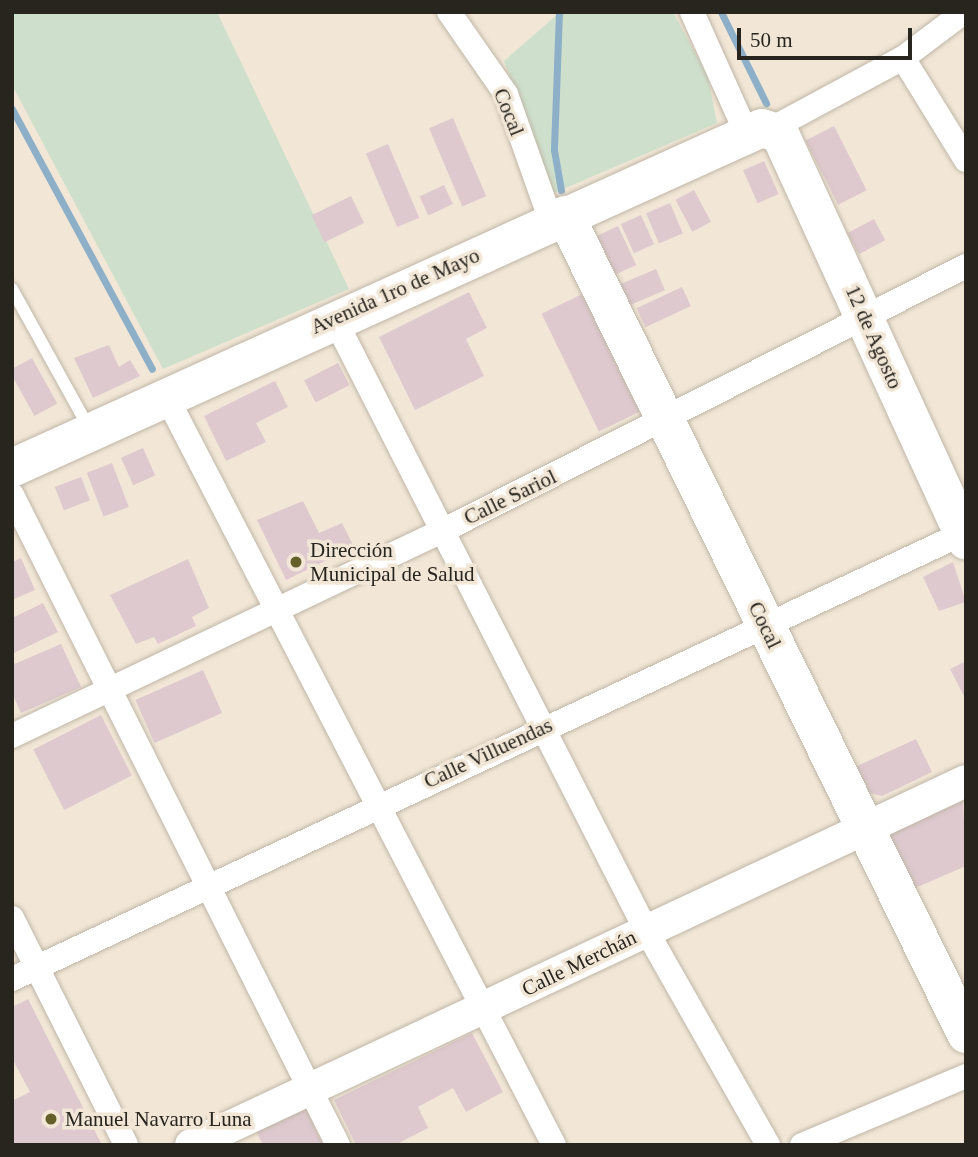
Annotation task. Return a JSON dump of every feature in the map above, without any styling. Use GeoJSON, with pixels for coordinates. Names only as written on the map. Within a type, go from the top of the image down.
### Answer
{"type":"FeatureCollection","features":[{"type":"Feature","properties":{"kind":"main road","name":"Avenida 1ro de Mayo"},"geometry":{"type":"LineString","coordinates":[[12,468],[165,394],[558,218],[766,132]]}},
{"type":"Feature","properties":{"kind":"main road","name":"12 de Agosto"},"geometry":{"type":"LineString","coordinates":[[766,132],[867,320],[965,535]]}},
{"type":"Feature","properties":{"kind":"main road","name":"Cocal"},"geometry":{"type":"LineString","coordinates":[[558,218],[765,624],[863,830],[966,1034]]}},
{"type":"Feature","properties":{"kind":"street","name":"Cocal"},"geometry":{"type":"LineString","coordinates":[[449,12],[506,94],[558,218]]}},
{"type":"Feature","properties":{"kind":"street","name":"12 de Agosto"},"geometry":{"type":"LineString","coordinates":[[692,12],[766,132]]}},
{"type":"Feature","properties":{"kind":"street"},"geometry":{"type":"LineString","coordinates":[[766,132],[903,58],[964,12]]}},
{"type":"Feature","properties":{"kind":"street"},"geometry":{"type":"LineString","coordinates":[[903,58],[966,160]]}},
{"type":"Feature","properties":{"kind":"street","name":"Calle Sariol"},"geometry":{"type":"LineString","coordinates":[[12,736],[442,531],[867,320],[966,266]]}},
{"type":"Feature","properties":{"kind":"street"},"geometry":{"type":"LineString","coordinates":[[334,318],[442,531],[546,727],[646,930],[768,1145]]}},
{"type":"Feature","properties":{"kind":"street"},"geometry":{"type":"LineString","coordinates":[[165,394],[274,612],[379,803],[481,1011],[554,1145]]}},
{"type":"Feature","properties":{"kind":"street"},"geometry":{"type":"LineString","coordinates":[[12,495],[209,886],[307,1089],[338,1145]]}},
{"type":"Feature","properties":{"kind":"street","name":"Calle Villuendas"},"geometry":{"type":"LineString","coordinates":[[12,979],[379,803],[765,624],[965,535]]}},
{"type":"Feature","properties":{"kind":"street","name":"Calle Merchán"},"geometry":{"type":"LineString","coordinates":[[191,1145],[966,781]]}},
{"type":"Feature","properties":{"kind":"street"},"geometry":{"type":"LineString","coordinates":[[12,918],[125,1145]]}},
{"type":"Feature","properties":{"kind":"street"},"geometry":{"type":"LineString","coordinates":[[802,1145],[966,1076]]}},
{"type":"Feature","properties":{"kind":"lane"},"geometry":{"type":"LineString","coordinates":[[12,289],[90,430]]}},
{"type":"Feature","properties":{"kind":"green space"},"geometry":{"type":"Polygon","coordinates":[[[12,12],[217,12],[349,289],[163,369],[12,85],[12,12]]]}},
{"type":"Feature","properties":{"kind":"green space"},"geometry":{"type":"Polygon","coordinates":[[[560,12],[673,12],[708,77],[717,123],[554,193],[504,61],[560,12]]]}},
{"type":"Feature","properties":{"kind":"building"},"geometry":{"type":"Polygon","coordinates":[[[453,118],[486,196],[462,206],[429,128],[453,118]]]}},
{"type":"Feature","properties":{"kind":"building"},"geometry":{"type":"Polygon","coordinates":[[[834,126],[867,190],[838,205],[805,141],[834,126]]]}},
{"type":"Feature","properties":{"kind":"building"},"geometry":{"type":"Polygon","coordinates":[[[388,144],[419,218],[397,227],[366,153],[388,144]]]}},
{"type":"Feature","properties":{"kind":"building"},"geometry":{"type":"Polygon","coordinates":[[[764,161],[779,194],[758,203],[743,170],[764,161]]]}},
{"type":"Feature","properties":{"kind":"building"},"geometry":{"type":"Polygon","coordinates":[[[444,185],[453,204],[428,215],[420,196],[444,185]]]}},
{"type":"Feature","properties":{"kind":"building"},"geometry":{"type":"Polygon","coordinates":[[[694,190],[711,222],[692,232],[675,200],[694,190]]]}},
{"type":"Feature","properties":{"kind":"building"},"geometry":{"type":"Polygon","coordinates":[[[351,196],[364,223],[325,242],[311,215],[351,196]]]}},
{"type":"Feature","properties":{"kind":"building"},"geometry":{"type":"Polygon","coordinates":[[[670,203],[683,233],[659,244],[646,213],[670,203]]]}},
{"type":"Feature","properties":{"kind":"building"},"geometry":{"type":"Polygon","coordinates":[[[641,215],[654,244],[634,253],[621,224],[641,215]]]}},
{"type":"Feature","properties":{"kind":"building"},"geometry":{"type":"Polygon","coordinates":[[[874,219],[885,240],[859,254],[848,233],[874,219]]]}},
{"type":"Feature","properties":{"kind":"building"},"geometry":{"type":"Polygon","coordinates":[[[618,226],[636,265],[614,275],[596,236],[618,226]]]}},
{"type":"Feature","properties":{"kind":"building"},"geometry":{"type":"Polygon","coordinates":[[[656,269],[665,290],[627,306],[618,285],[656,269]]]}},
{"type":"Feature","properties":{"kind":"building"},"geometry":{"type":"Polygon","coordinates":[[[682,287],[691,306],[646,327],[637,308],[682,287]]]}},
{"type":"Feature","properties":{"kind":"building"},"geometry":{"type":"Polygon","coordinates":[[[469,292],[487,328],[466,339],[484,376],[415,410],[379,337],[469,292]]]}},
{"type":"Feature","properties":{"kind":"building"},"geometry":{"type":"Polygon","coordinates":[[[582,294],[639,412],[599,431],[542,314],[582,294]]]}},
{"type":"Feature","properties":{"kind":"building"},"geometry":{"type":"Polygon","coordinates":[[[109,345],[119,367],[130,360],[140,376],[93,398],[74,358],[109,345]]]}},
{"type":"Feature","properties":{"kind":"building"},"geometry":{"type":"Polygon","coordinates":[[[32,358],[57,403],[34,416],[12,376],[12,369],[32,358]]]}},
{"type":"Feature","properties":{"kind":"building"},"geometry":{"type":"Polygon","coordinates":[[[338,363],[349,385],[315,403],[304,380],[338,363]]]}},
{"type":"Feature","properties":{"kind":"building"},"geometry":{"type":"Polygon","coordinates":[[[275,381],[288,407],[256,423],[266,442],[226,461],[204,416],[275,381]]]}},
{"type":"Feature","properties":{"kind":"building"},"geometry":{"type":"Polygon","coordinates":[[[143,448],[155,475],[133,485],[121,458],[143,448]]]}},
{"type":"Feature","properties":{"kind":"building"},"geometry":{"type":"Polygon","coordinates":[[[112,463],[129,507],[104,517],[87,473],[112,463]]]}},
{"type":"Feature","properties":{"kind":"building"},"geometry":{"type":"Polygon","coordinates":[[[81,477],[90,500],[64,510],[55,487],[81,477]]]}},
{"type":"Feature","properties":{"kind":"building"},"geometry":{"type":"Polygon","coordinates":[[[303,501],[319,533],[342,523],[354,547],[286,580],[257,520],[303,501]]]}},
{"type":"Feature","properties":{"kind":"building"},"geometry":{"type":"Polygon","coordinates":[[[21,558],[35,590],[12,600],[12,562],[21,558]]]}},
{"type":"Feature","properties":{"kind":"building"},"geometry":{"type":"Polygon","coordinates":[[[188,559],[209,608],[192,617],[196,626],[158,644],[154,637],[136,644],[110,595],[188,559]]]}},
{"type":"Feature","properties":{"kind":"building"},"geometry":{"type":"Polygon","coordinates":[[[953,562],[966,602],[939,611],[923,577],[953,562]]]}},
{"type":"Feature","properties":{"kind":"building"},"geometry":{"type":"Polygon","coordinates":[[[43,603],[58,632],[12,654],[12,618],[43,603]]]}},
{"type":"Feature","properties":{"kind":"building"},"geometry":{"type":"Polygon","coordinates":[[[61,644],[81,687],[21,713],[12,693],[12,665],[61,644]]]}},
{"type":"Feature","properties":{"kind":"building"},"geometry":{"type":"Polygon","coordinates":[[[966,661],[966,700],[950,669],[966,661]]]}},
{"type":"Feature","properties":{"kind":"building"},"geometry":{"type":"Polygon","coordinates":[[[203,670],[222,713],[155,743],[135,700],[203,670]]]}},
{"type":"Feature","properties":{"kind":"building"},"geometry":{"type":"Polygon","coordinates":[[[101,715],[132,776],[64,810],[33,750],[101,715]]]}},
{"type":"Feature","properties":{"kind":"building"},"geometry":{"type":"Polygon","coordinates":[[[916,739],[932,772],[882,796],[865,792],[855,767],[916,739]]]}},
{"type":"Feature","properties":{"kind":"building"},"geometry":{"type":"Polygon","coordinates":[[[963,801],[966,866],[913,889],[888,833],[963,801]]]}},
{"type":"Feature","properties":{"kind":"building"},"geometry":{"type":"Polygon","coordinates":[[[28,999],[102,1145],[12,1145],[12,1101],[30,1092],[12,1058],[12,1007],[28,999]]]}},
{"type":"Feature","properties":{"kind":"building"},"geometry":{"type":"Polygon","coordinates":[[[472,1033],[503,1092],[466,1112],[453,1088],[418,1107],[428,1128],[395,1145],[356,1145],[334,1100],[472,1033]]]}},
{"type":"Feature","properties":{"kind":"building"},"geometry":{"type":"Polygon","coordinates":[[[306,1109],[323,1145],[263,1145],[256,1131],[306,1109]]]}},
{"type":"Feature","properties":{"kind":"waterway"},"geometry":{"type":"LineString","coordinates":[[559,12],[554,150],[561,190]]}},
{"type":"Feature","properties":{"kind":"waterway"},"geometry":{"type":"LineString","coordinates":[[721,12],[766,103]]}},
{"type":"Feature","properties":{"kind":"waterway"},"geometry":{"type":"LineString","coordinates":[[12,109],[152,369]]}},
{"type":"Feature","properties":{"kind":"place","name":"Dirección Municipal de Salud"},"geometry":{"type":"Point","coordinates":[296,562]}},
{"type":"Feature","properties":{"kind":"place","name":"Manuel Navarro Luna"},"geometry":{"type":"Point","coordinates":[51,1119]}}]}
